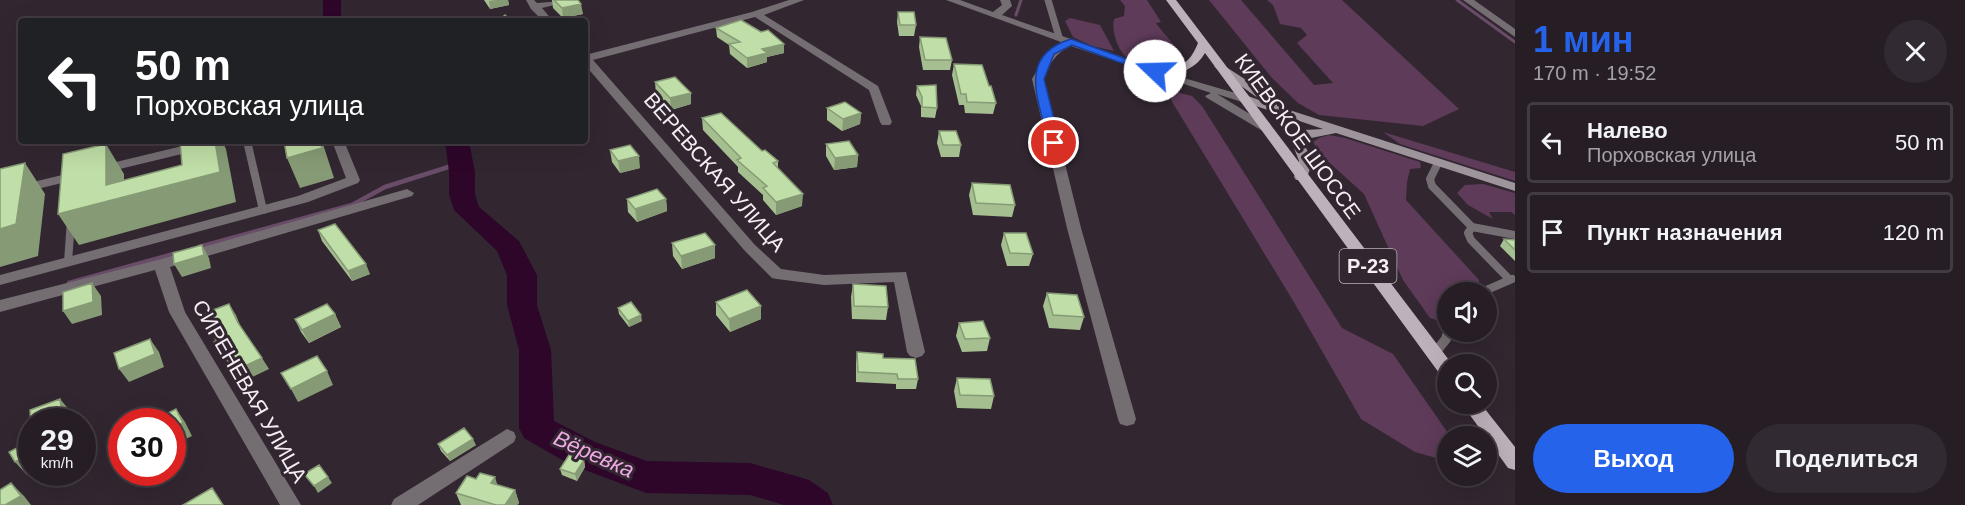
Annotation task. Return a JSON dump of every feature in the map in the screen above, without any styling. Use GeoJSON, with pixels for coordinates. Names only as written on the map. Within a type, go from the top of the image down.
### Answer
{"type":"FeatureCollection","features":[{"type":"Feature","properties":{"kind":"main road","name":"КИЕВСКОЕ ШОССЕ"},"geometry":{"type":"LineString","coordinates":[[1171,0],[1434,354]]}},
{"type":"Feature","properties":{"kind":"main road"},"geometry":{"type":"LineString","coordinates":[[1155,71],[1189,67],[1195,63],[1203,43]]}},
{"type":"Feature","properties":{"kind":"main road","name":"Р-23"},"geometry":{"type":"LineString","coordinates":[[1434,354],[1437,358]]}},
{"type":"Feature","properties":{"kind":"main road"},"geometry":{"type":"LineString","coordinates":[[1479,414],[1515,462]]}},
{"type":"Feature","properties":{"kind":"street"},"geometry":{"type":"LineString","coordinates":[[532,4],[570,0]]}},
{"type":"Feature","properties":{"kind":"street"},"geometry":{"type":"LineString","coordinates":[[588,58],[756,14],[799,0]]}},
{"type":"Feature","properties":{"kind":"street"},"geometry":{"type":"LineString","coordinates":[[951,0],[1173,78],[1230,106],[1265,127]]}},
{"type":"Feature","properties":{"kind":"street"},"geometry":{"type":"LineString","coordinates":[[995,15],[1007,6],[1005,0]]}},
{"type":"Feature","properties":{"kind":"street"},"geometry":{"type":"LineString","coordinates":[[1468,0],[1515,34]]}},
{"type":"Feature","properties":{"kind":"street"},"geometry":{"type":"LineString","coordinates":[[532,4],[545,18]]}},
{"type":"Feature","properties":{"kind":"street"},"geometry":{"type":"LineString","coordinates":[[756,14],[874,88],[886,122]]}},
{"type":"Feature","properties":{"kind":"street"},"geometry":{"type":"LineString","coordinates":[[1071,42],[1051,52],[1044,62],[1038,79],[1074,228],[1127,419]]}},
{"type":"Feature","properties":{"kind":"street","name":"ВЕРЕВСКАЯ УЛИЦА"},"geometry":{"type":"LineString","coordinates":[[588,61],[630,106],[750,248],[777,274],[824,279],[901,276],[916,352]]}},
{"type":"Feature","properties":{"kind":"street"},"geometry":{"type":"LineString","coordinates":[[1220,66],[1268,100],[1313,122]]}},
{"type":"Feature","properties":{"kind":"street"},"geometry":{"type":"LineString","coordinates":[[1173,78],[1245,99],[1515,187]]}},
{"type":"Feature","properties":{"kind":"street"},"geometry":{"type":"LineString","coordinates":[[1301,177],[1306,161],[1300,148],[1300,138],[1316,131],[1348,134]]}},
{"type":"Feature","properties":{"kind":"street"},"geometry":{"type":"LineString","coordinates":[[0,194],[75,181],[208,144]]}},
{"type":"Feature","properties":{"kind":"street"},"geometry":{"type":"LineString","coordinates":[[0,280],[303,199],[353,180],[339,144]]}},
{"type":"Feature","properties":{"kind":"street"},"geometry":{"type":"LineString","coordinates":[[0,306],[161,264],[407,193]]}},
{"type":"Feature","properties":{"kind":"street","name":"СИРЕНЕВАЯ УЛИЦА"},"geometry":{"type":"LineString","coordinates":[[161,264],[177,312],[291,505]]}},
{"type":"Feature","properties":{"kind":"street"},"geometry":{"type":"LineString","coordinates":[[401,505],[507,437]]}},
{"type":"Feature","properties":{"kind":"lane"},"geometry":{"type":"LineString","coordinates":[[1048,0],[1059,38]]}},
{"type":"Feature","properties":{"kind":"lane"},"geometry":{"type":"LineString","coordinates":[[249,144],[262,210]]}},
{"type":"Feature","properties":{"kind":"lane"},"geometry":{"type":"LineString","coordinates":[[1438,163],[1430,179],[1432,186],[1472,227],[1515,235]]}},
{"type":"Feature","properties":{"kind":"lane"},"geometry":{"type":"LineString","coordinates":[[68,262],[72,208]]}},
{"type":"Feature","properties":{"kind":"lane"},"geometry":{"type":"LineString","coordinates":[[1472,227],[1468,233],[1471,240],[1512,279],[1497,286]]}},
{"type":"Feature","properties":{"kind":"lane"},"geometry":{"type":"LineString","coordinates":[[1434,354],[1444,342]]}},
{"type":"Feature","properties":{"kind":"shaded area"},"geometry":{"type":"Polygon","coordinates":[[[1120,0],[1147,0],[1161,22],[1156,23],[1183,58],[1172,65],[1156,67],[1134,63],[1128,59],[1118,46],[1114,35],[1114,19],[1124,16],[1125,6],[1120,0]]]}},
{"type":"Feature","properties":{"kind":"shaded area"},"geometry":{"type":"Polygon","coordinates":[[[1209,0],[1241,0],[1314,85],[1333,83],[1297,43],[1307,35],[1301,28],[1280,24],[1273,5],[1267,0],[1342,0],[1459,109],[1423,126],[1319,115],[1298,103],[1272,78],[1209,0]]]}},
{"type":"Feature","properties":{"kind":"shaded area"},"geometry":{"type":"Polygon","coordinates":[[[1070,18],[1100,25],[1114,51],[1092,46],[1073,37],[1065,21],[1070,18]]]}},
{"type":"Feature","properties":{"kind":"shaded area"},"geometry":{"type":"Polygon","coordinates":[[[1176,92],[1192,96],[1202,106],[1342,328],[1393,354],[1443,426],[1437,426],[1437,458],[1415,452],[1361,419],[1295,304],[1171,100],[1176,92]]]}},
{"type":"Feature","properties":{"kind":"shaded area"},"geometry":{"type":"Polygon","coordinates":[[[1383,132],[1515,172],[1515,181],[1400,144],[1383,132]]]}},
{"type":"Feature","properties":{"kind":"shaded area"},"geometry":{"type":"Polygon","coordinates":[[[1329,135],[1345,138],[1420,162],[1421,168],[1410,169],[1406,200],[1479,280],[1479,282],[1437,282],[1437,320],[1430,318],[1403,280],[1364,194],[1321,155],[1313,142],[1329,135]]]}},
{"type":"Feature","properties":{"kind":"shaded area"},"geometry":{"type":"Polygon","coordinates":[[[1483,184],[1515,193],[1515,215],[1511,212],[1489,212],[1493,219],[1468,205],[1457,193],[1465,185],[1483,184]]]}},
{"type":"Feature","properties":{"kind":"building"},"geometry":{"type":"Polygon","coordinates":[[[554,0],[578,0],[581,4],[562,8],[554,0]]]}},
{"type":"Feature","properties":{"kind":"building"},"geometry":{"type":"Polygon","coordinates":[[[898,12],[914,12],[916,25],[900,25],[898,12]]]}},
{"type":"Feature","properties":{"kind":"building"},"geometry":{"type":"Polygon","coordinates":[[[741,20],[761,32],[768,30],[784,44],[762,49],[767,53],[747,58],[729,44],[740,42],[716,28],[741,20]]]}},
{"type":"Feature","properties":{"kind":"building"},"geometry":{"type":"Polygon","coordinates":[[[920,37],[946,38],[952,60],[925,60],[920,37]]]}},
{"type":"Feature","properties":{"kind":"building"},"geometry":{"type":"Polygon","coordinates":[[[954,64],[982,65],[996,103],[967,102],[966,94],[961,94],[954,64]]]}},
{"type":"Feature","properties":{"kind":"building"},"geometry":{"type":"Polygon","coordinates":[[[675,77],[691,93],[670,98],[655,82],[675,77]]]}},
{"type":"Feature","properties":{"kind":"building"},"geometry":{"type":"Polygon","coordinates":[[[936,85],[937,108],[922,107],[922,97],[917,86],[936,85]]]}},
{"type":"Feature","properties":{"kind":"building"},"geometry":{"type":"Polygon","coordinates":[[[845,102],[861,113],[843,119],[827,108],[845,102]]]}},
{"type":"Feature","properties":{"kind":"building"},"geometry":{"type":"Polygon","coordinates":[[[721,113],[762,151],[765,150],[778,161],[773,163],[803,194],[776,202],[763,188],[767,186],[737,160],[741,158],[702,118],[721,113]]]}},
{"type":"Feature","properties":{"kind":"building"},"geometry":{"type":"Polygon","coordinates":[[[939,131],[956,131],[961,145],[943,145],[939,131]]]}},
{"type":"Feature","properties":{"kind":"building"},"geometry":{"type":"Polygon","coordinates":[[[849,141],[858,155],[835,158],[826,144],[849,141]]]}},
{"type":"Feature","properties":{"kind":"building"},"geometry":{"type":"Polygon","coordinates":[[[106,144],[106,185],[182,165],[180,144],[215,144],[220,172],[58,214],[63,154],[106,144]]]}},
{"type":"Feature","properties":{"kind":"building"},"geometry":{"type":"Polygon","coordinates":[[[285,144],[321,144],[322,148],[287,158],[285,144]]]}},
{"type":"Feature","properties":{"kind":"building"},"geometry":{"type":"Polygon","coordinates":[[[630,145],[639,156],[618,161],[610,150],[630,145]]]}},
{"type":"Feature","properties":{"kind":"building"},"geometry":{"type":"Polygon","coordinates":[[[25,163],[16,224],[0,229],[0,169],[25,163]]]}},
{"type":"Feature","properties":{"kind":"building"},"geometry":{"type":"Polygon","coordinates":[[[972,183],[1010,185],[1015,205],[976,203],[972,183]]]}},
{"type":"Feature","properties":{"kind":"building"},"geometry":{"type":"Polygon","coordinates":[[[657,189],[666,199],[635,209],[627,199],[657,189]]]}},
{"type":"Feature","properties":{"kind":"building"},"geometry":{"type":"Polygon","coordinates":[[[335,224],[366,264],[348,271],[318,230],[335,224]]]}},
{"type":"Feature","properties":{"kind":"building"},"geometry":{"type":"Polygon","coordinates":[[[705,233],[715,245],[681,256],[672,243],[705,233]]]}},
{"type":"Feature","properties":{"kind":"building"},"geometry":{"type":"Polygon","coordinates":[[[1004,233],[1026,233],[1033,254],[1010,253],[1004,233]]]}},
{"type":"Feature","properties":{"kind":"building"},"geometry":{"type":"Polygon","coordinates":[[[1504,239],[1515,240],[1515,250],[1504,239]]]}},
{"type":"Feature","properties":{"kind":"building"},"geometry":{"type":"Polygon","coordinates":[[[202,245],[204,255],[174,264],[173,253],[202,245]]]}},
{"type":"Feature","properties":{"kind":"building"},"geometry":{"type":"Polygon","coordinates":[[[92,283],[93,302],[63,311],[63,292],[92,283]]]}},
{"type":"Feature","properties":{"kind":"building"},"geometry":{"type":"Polygon","coordinates":[[[853,284],[886,286],[888,307],[854,306],[853,284]]]}},
{"type":"Feature","properties":{"kind":"building"},"geometry":{"type":"Polygon","coordinates":[[[747,290],[761,306],[729,319],[716,302],[747,290]]]}},
{"type":"Feature","properties":{"kind":"building"},"geometry":{"type":"Polygon","coordinates":[[[1047,293],[1077,295],[1084,317],[1053,315],[1047,293]]]}},
{"type":"Feature","properties":{"kind":"building"},"geometry":{"type":"Polygon","coordinates":[[[631,302],[641,315],[628,321],[618,308],[631,302]]]}},
{"type":"Feature","properties":{"kind":"building"},"geometry":{"type":"Polygon","coordinates":[[[229,304],[238,323],[262,358],[238,369],[231,356],[226,359],[214,342],[216,341],[205,313],[229,304]]]}},
{"type":"Feature","properties":{"kind":"building"},"geometry":{"type":"Polygon","coordinates":[[[327,304],[335,314],[302,330],[295,319],[327,304]]]}},
{"type":"Feature","properties":{"kind":"building"},"geometry":{"type":"Polygon","coordinates":[[[983,321],[990,338],[965,339],[959,323],[983,321]]]}},
{"type":"Feature","properties":{"kind":"building"},"geometry":{"type":"Polygon","coordinates":[[[150,339],[155,354],[119,369],[114,353],[150,339]]]}},
{"type":"Feature","properties":{"kind":"building"},"geometry":{"type":"Polygon","coordinates":[[[857,352],[883,354],[883,358],[915,359],[918,379],[898,379],[897,374],[858,372],[857,352]]]}},
{"type":"Feature","properties":{"kind":"building"},"geometry":{"type":"Polygon","coordinates":[[[317,356],[327,371],[291,389],[281,373],[317,356]]]}},
{"type":"Feature","properties":{"kind":"building"},"geometry":{"type":"Polygon","coordinates":[[[957,378],[990,379],[994,396],[960,395],[957,378]]]}},
{"type":"Feature","properties":{"kind":"building"},"geometry":{"type":"Polygon","coordinates":[[[60,399],[61,408],[35,408],[60,399]]]}},
{"type":"Feature","properties":{"kind":"building"},"geometry":{"type":"Polygon","coordinates":[[[464,428],[473,439],[447,455],[438,444],[464,428]]]}},
{"type":"Feature","properties":{"kind":"building"},"geometry":{"type":"Polygon","coordinates":[[[18,447],[18,460],[15,462],[9,452],[18,447]]]}},
{"type":"Feature","properties":{"kind":"building"},"geometry":{"type":"Polygon","coordinates":[[[569,455],[584,460],[575,474],[560,469],[569,455]]]}},
{"type":"Feature","properties":{"kind":"building"},"geometry":{"type":"Polygon","coordinates":[[[319,465],[328,477],[314,486],[304,474],[319,465]]]}},
{"type":"Feature","properties":{"kind":"building"},"geometry":{"type":"Polygon","coordinates":[[[480,473],[495,477],[491,483],[515,490],[505,505],[496,505],[456,493],[467,476],[476,479],[480,473]]]}},
{"type":"Feature","properties":{"kind":"building"},"geometry":{"type":"Polygon","coordinates":[[[11,483],[21,496],[5,505],[0,505],[0,490],[11,483]]]}},
{"type":"Feature","properties":{"kind":"building"},"geometry":{"type":"Polygon","coordinates":[[[212,488],[223,505],[183,505],[212,488]]]}},
{"type":"Feature","properties":{"kind":"waterway","name":"Вёревка"},"geometry":{"type":"LineString","coordinates":[[332,0],[333,18]]}},
{"type":"Feature","properties":{"kind":"waterway"},"geometry":{"type":"LineString","coordinates":[[1016,15],[1021,0]]}},
{"type":"Feature","properties":{"kind":"waterway"},"geometry":{"type":"LineString","coordinates":[[1457,0],[1515,42]]}},
{"type":"Feature","properties":{"kind":"waterway","name":"Вёревка"},"geometry":{"type":"LineString","coordinates":[[457,144],[462,172],[462,194],[467,210],[509,247],[522,275],[522,305],[535,350],[537,428],[582,453],[646,477],[750,479],[796,492],[814,505]]}},
{"type":"Feature","properties":{"kind":"waterway"},"geometry":{"type":"LineString","coordinates":[[199,247],[352,205],[385,187],[461,163]]}},
{"type":"Feature","properties":{"kind":"waterway"},"geometry":{"type":"LineString","coordinates":[[69,283],[177,253]]}},
{"type":"Feature","properties":{"kind":"route"},"geometry":{"type":"LineString","coordinates":[[1054,143],[1038,79],[1044,62],[1051,52],[1071,42],[1155,71]]}}]}
